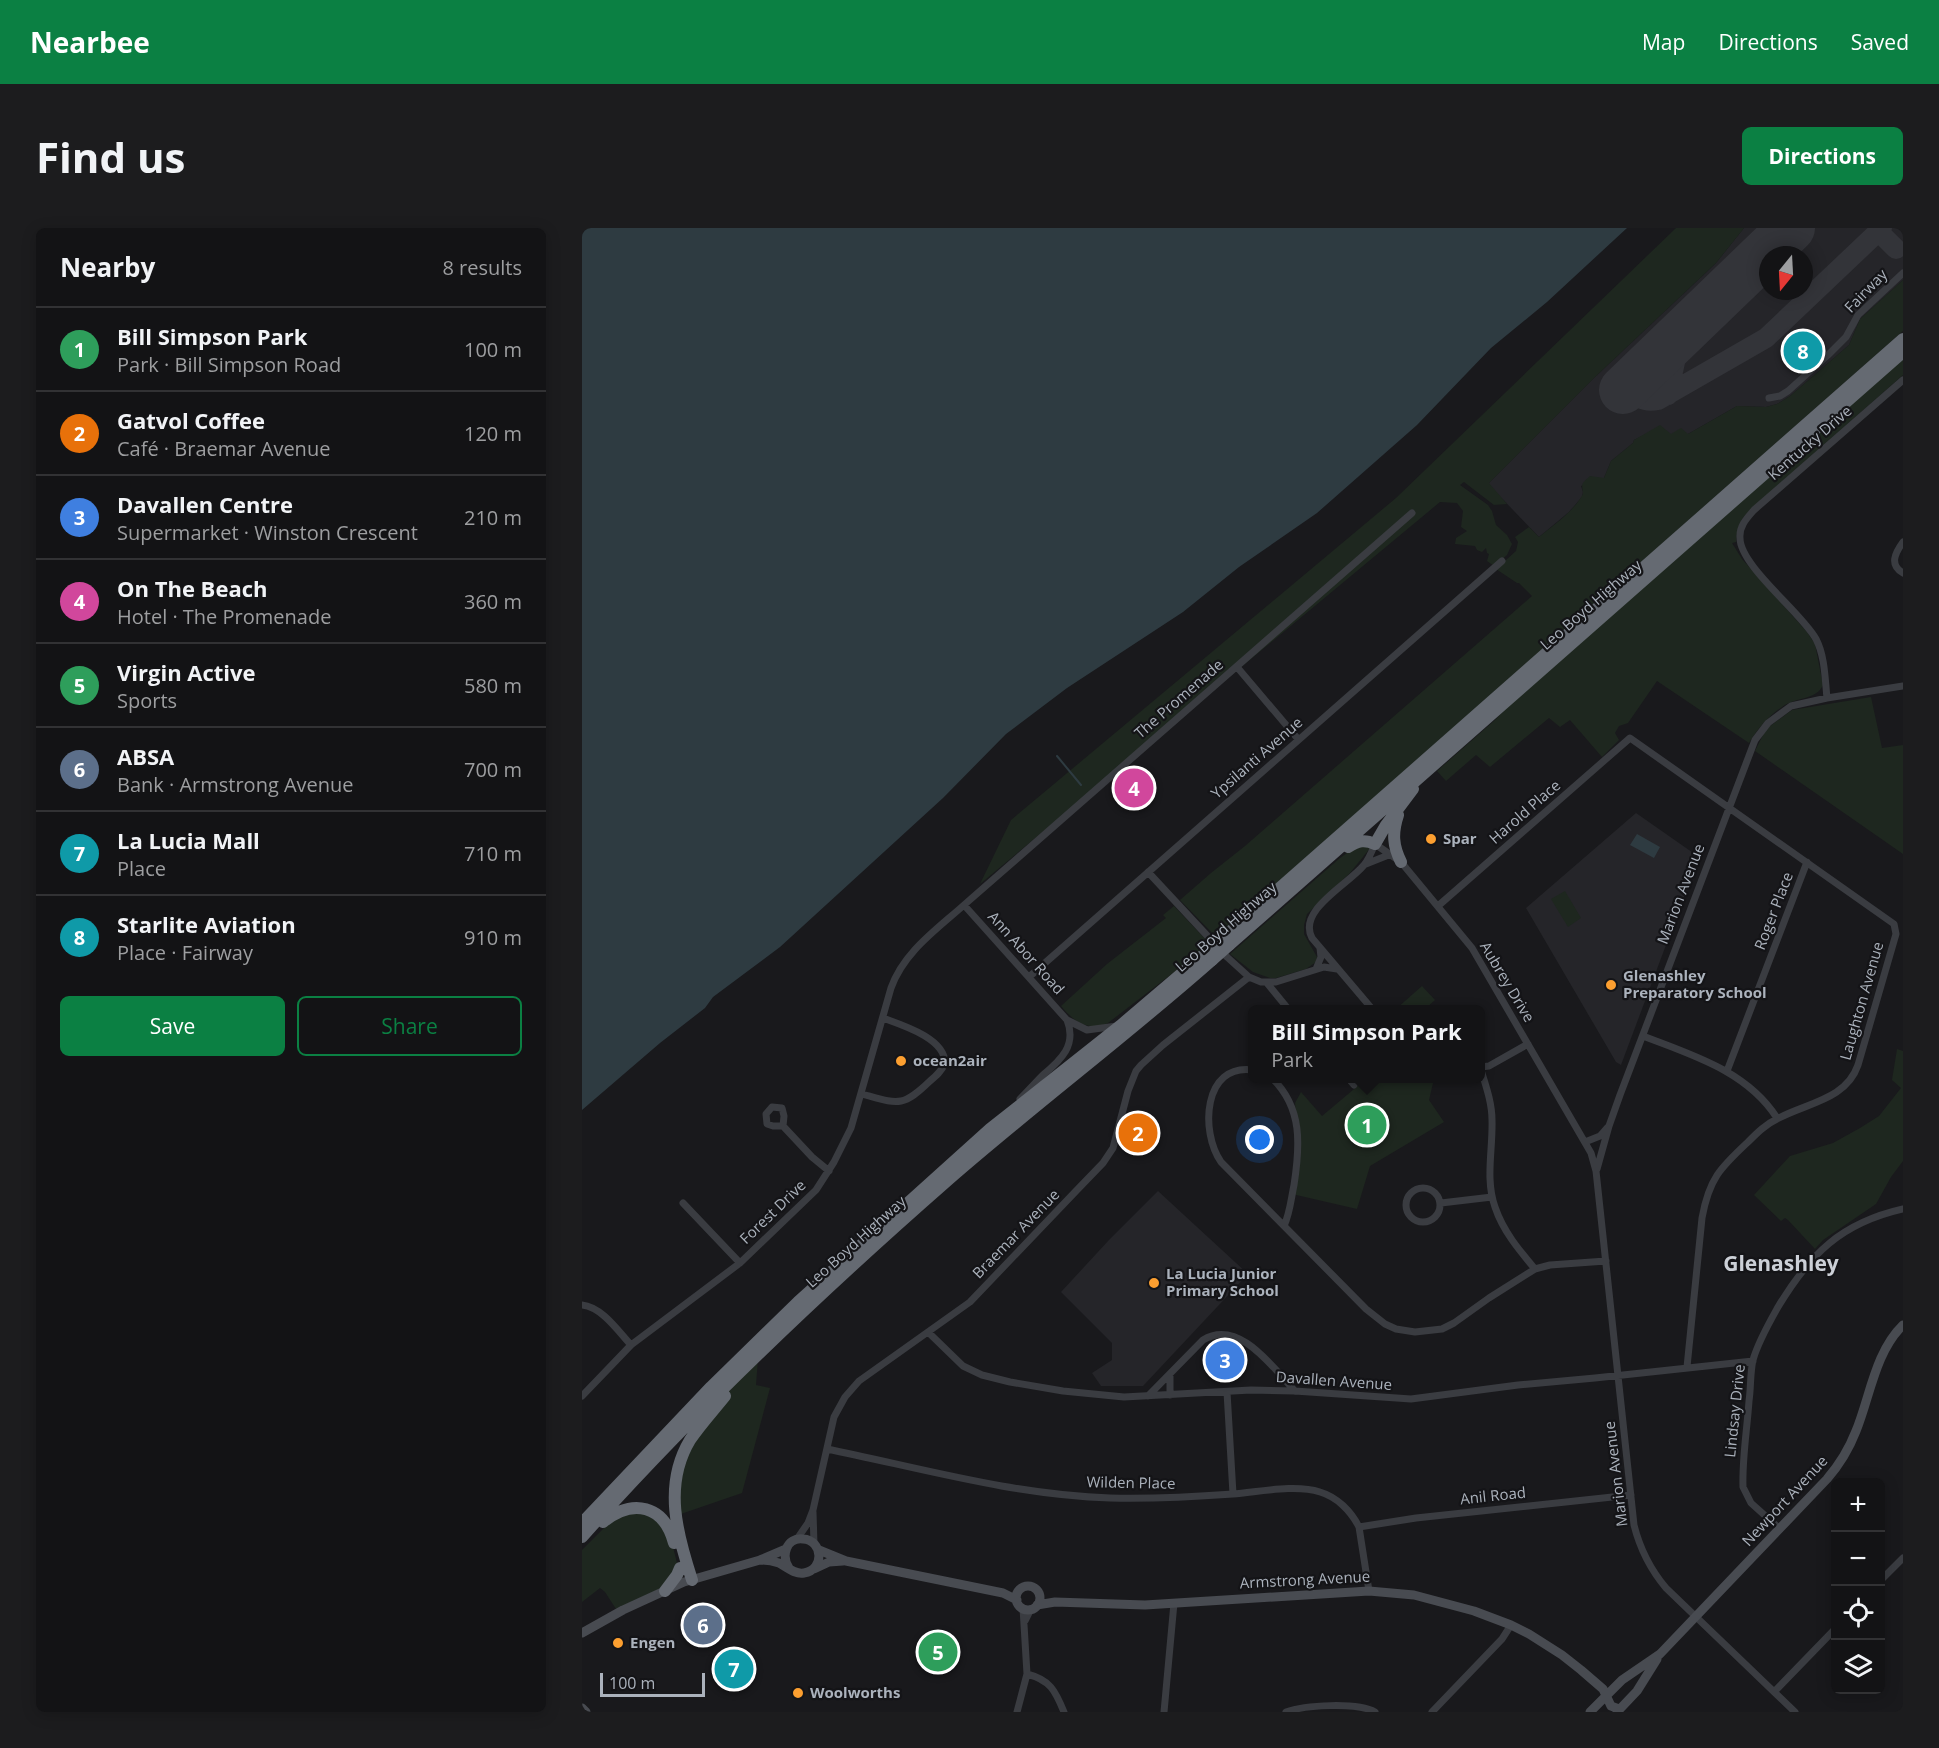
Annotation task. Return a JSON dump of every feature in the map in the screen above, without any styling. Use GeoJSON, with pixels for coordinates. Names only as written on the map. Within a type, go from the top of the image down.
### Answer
{"type":"FeatureCollection","features":[{"type":"Feature","properties":{"kind":"highway","name":"Leo Boyd Highway"},"geometry":{"type":"LineString","coordinates":[[582,1538],[670,1442],[745,1365],[800,1313],[947,1180],[1159,1006],[1210,956],[1903,339]]}},
{"type":"Feature","properties":{"kind":"highway","name":"Leo Boyd Highway"},"geometry":{"type":"LineString","coordinates":[[1226,942],[1332,854],[1903,352]]}},
{"type":"Feature","properties":{"kind":"highway"},"geometry":{"type":"LineString","coordinates":[[1332,854],[1360,840],[1375,844],[1408,795],[1444,754]]}},
{"type":"Feature","properties":{"kind":"highway"},"geometry":{"type":"LineString","coordinates":[[1401,862],[1395,850],[1394,832],[1398,813],[1408,795]]}},
{"type":"Feature","properties":{"kind":"highway","name":"Leo Boyd Highway"},"geometry":{"type":"LineString","coordinates":[[582,1523],[748,1349],[990,1129],[1210,956]]}},
{"type":"Feature","properties":{"kind":"highway"},"geometry":{"type":"LineString","coordinates":[[684,1567],[674,1509],[674,1489],[678,1469],[691,1439],[734,1385],[745,1365]]}},
{"type":"Feature","properties":{"kind":"highway"},"geometry":{"type":"LineString","coordinates":[[582,1538],[618,1512],[632,1508],[645,1509],[659,1516],[669,1527],[684,1567],[693,1580]]}},
{"type":"Feature","properties":{"kind":"highway"},"geometry":{"type":"LineString","coordinates":[[665,1591],[684,1567]]}},
{"type":"Feature","properties":{"kind":"street","name":"Fairway"},"geometry":{"type":"LineString","coordinates":[[1769,398],[1780,396],[1788,391],[1828,355],[1846,337],[1858,315],[1903,273]]}},
{"type":"Feature","properties":{"kind":"street","name":"Kentucky Drive"},"geometry":{"type":"LineString","coordinates":[[1827,698],[1818,642],[1744,554],[1740,542],[1740,531],[1754,510],[1903,380]]}},
{"type":"Feature","properties":{"kind":"street","name":"The Promenade"},"geometry":{"type":"LineString","coordinates":[[964,905],[1412,513]]}},
{"type":"Feature","properties":{"kind":"street"},"geometry":{"type":"LineString","coordinates":[[1903,542],[1896,551],[1894,562],[1895,567],[1903,573]]}},
{"type":"Feature","properties":{"kind":"street","name":"Ypsilanti Avenue"},"geometry":{"type":"LineString","coordinates":[[1029,976],[1503,561]]}},
{"type":"Feature","properties":{"kind":"street"},"geometry":{"type":"LineString","coordinates":[[1237,667],[1298,740]]}},
{"type":"Feature","properties":{"kind":"street","name":"Marion Avenue"},"geometry":{"type":"LineString","coordinates":[[1596,1171],[1609,1126],[1642,1036],[1755,741],[1767,723],[1791,706],[1903,686]]}},
{"type":"Feature","properties":{"kind":"street","name":"Laughton Avenue"},"geometry":{"type":"LineString","coordinates":[[1630,738],[1891,920],[1896,934],[1855,1075],[1838,1092],[1777,1118],[1759,1131],[1727,1161],[1714,1178],[1702,1218],[1687,1367]]}},
{"type":"Feature","properties":{"kind":"street","name":"Harold Place"},"geometry":{"type":"LineString","coordinates":[[1438,906],[1630,738]]}},
{"type":"Feature","properties":{"kind":"street"},"geometry":{"type":"LineString","coordinates":[[1369,1005],[1312,938],[1308,929],[1312,914],[1365,864],[1375,844]]}},
{"type":"Feature","properties":{"kind":"street","name":"Aubrey Drive"},"geometry":{"type":"LineString","coordinates":[[1375,844],[1401,862],[1479,959],[1591,1153]]}},
{"type":"Feature","properties":{"kind":"street"},"geometry":{"type":"LineString","coordinates":[[1365,864],[1391,854]]}},
{"type":"Feature","properties":{"kind":"street","name":"Roger Place"},"geometry":{"type":"LineString","coordinates":[[1727,1071],[1807,862]]}},
{"type":"Feature","properties":{"kind":"street"},"geometry":{"type":"LineString","coordinates":[[1148,872],[1227,957],[1249,977],[1267,983],[1282,981],[1316,969],[1328,967],[1339,970]]}},
{"type":"Feature","properties":{"kind":"street","name":"Ann Abor Road"},"geometry":{"type":"LineString","coordinates":[[964,905],[1067,1020]]}},
{"type":"Feature","properties":{"kind":"street","name":"Forest Drive"},"geometry":{"type":"LineString","coordinates":[[582,1396],[631,1345],[740,1263],[803,1205],[816,1190],[847,1138],[862,1094],[894,980],[905,960],[964,905]]}},
{"type":"Feature","properties":{"kind":"street"},"geometry":{"type":"LineString","coordinates":[[1316,969],[1321,957],[1320,948]]}},
{"type":"Feature","properties":{"kind":"street","name":"Braemar Avenue"},"geometry":{"type":"LineString","coordinates":[[797,1539],[808,1523],[813,1510],[837,1411],[851,1389],[970,1302],[1103,1163],[1116,1140],[1128,1091],[1141,1065],[1163,1044],[1249,977]]}},
{"type":"Feature","properties":{"kind":"street"},"geometry":{"type":"LineString","coordinates":[[1267,983],[1285,1005]]}},
{"type":"Feature","properties":{"kind":"street"},"geometry":{"type":"LineString","coordinates":[[862,1094],[891,1102],[907,1101],[938,1073],[945,1063],[944,1055],[939,1049],[917,1030],[883,1018]]}},
{"type":"Feature","properties":{"kind":"street"},"geometry":{"type":"LineString","coordinates":[[1067,1020],[1088,1030],[1120,1026]]}},
{"type":"Feature","properties":{"kind":"street"},"geometry":{"type":"LineString","coordinates":[[990,1129],[1062,1058],[1070,1043],[1071,1032],[1067,1020]]}},
{"type":"Feature","properties":{"kind":"street"},"geometry":{"type":"LineString","coordinates":[[1642,1036],[1713,1063],[1727,1071],[1761,1098],[1777,1118]]}},
{"type":"Feature","properties":{"kind":"street"},"geometry":{"type":"LineString","coordinates":[[1485,1068],[1528,1044]]}},
{"type":"Feature","properties":{"kind":"street"},"geometry":{"type":"LineString","coordinates":[[1248,1070],[1231,1072],[1216,1085],[1209,1108],[1211,1144],[1221,1162],[1366,1309],[1385,1324],[1404,1331],[1427,1331],[1446,1327],[1535,1269],[1550,1265],[1606,1261]]}},
{"type":"Feature","properties":{"kind":"street"},"geometry":{"type":"LineString","coordinates":[[1276,1083],[1292,1106],[1298,1131],[1290,1211],[1284,1226]]}},
{"type":"Feature","properties":{"kind":"street"},"geometry":{"type":"LineString","coordinates":[[1485,1083],[1492,1117],[1489,1173],[1494,1207],[1506,1230],[1535,1269]]}},
{"type":"Feature","properties":{"kind":"street"},"geometry":{"type":"LineString","coordinates":[[783,1126],[812,1157],[829,1171]]}},
{"type":"Feature","properties":{"kind":"street"},"geometry":{"type":"LineString","coordinates":[[1585,1142],[1600,1136],[1609,1126]]}},
{"type":"Feature","properties":{"kind":"street","name":"Marion Avenue"},"geometry":{"type":"LineString","coordinates":[[1591,1153],[1596,1171],[1631,1495],[1638,1540],[1649,1566],[1666,1588],[1795,1712]]}},
{"type":"Feature","properties":{"kind":"street"},"geometry":{"type":"LineString","coordinates":[[1421,1188],[1434,1191],[1441,1203],[1437,1216],[1425,1223],[1412,1219],[1406,1207],[1409,1194],[1421,1188]]}},
{"type":"Feature","properties":{"kind":"street"},"geometry":{"type":"LineString","coordinates":[[1441,1203],[1492,1197]]}},
{"type":"Feature","properties":{"kind":"street"},"geometry":{"type":"LineString","coordinates":[[683,1203],[740,1263]]}},
{"type":"Feature","properties":{"kind":"street","name":"Lindsay Drive"},"geometry":{"type":"LineString","coordinates":[[1780,1528],[1751,1503],[1743,1487],[1753,1361],[1786,1293],[1802,1269],[1823,1247],[1847,1230],[1867,1220],[1903,1209]]}},
{"type":"Feature","properties":{"kind":"street"},"geometry":{"type":"LineString","coordinates":[[582,1305],[592,1307],[631,1345]]}},
{"type":"Feature","properties":{"kind":"street","name":"Newport Avenue"},"geometry":{"type":"LineString","coordinates":[[1660,1654],[1842,1461],[1857,1430],[1881,1359],[1903,1325]]}},
{"type":"Feature","properties":{"kind":"street","name":"Davallen Avenue"},"geometry":{"type":"LineString","coordinates":[[929,1333],[956,1360],[982,1375],[1067,1391],[1124,1397],[1295,1391],[1412,1399],[1518,1385],[1753,1361]]}},
{"type":"Feature","properties":{"kind":"street"},"geometry":{"type":"LineString","coordinates":[[1148,1396],[1203,1340],[1214,1334],[1226,1334],[1239,1338],[1253,1348],[1295,1391]]}},
{"type":"Feature","properties":{"kind":"street"},"geometry":{"type":"LineString","coordinates":[[1170,1374],[1170,1395]]}},
{"type":"Feature","properties":{"kind":"street"},"geometry":{"type":"LineString","coordinates":[[1227,1392],[1233,1494]]}},
{"type":"Feature","properties":{"kind":"street","name":"Wilden Place"},"geometry":{"type":"LineString","coordinates":[[826,1449],[1004,1486],[1051,1493],[1143,1498],[1293,1489],[1318,1491],[1345,1506],[1355,1519],[1359,1527],[1369,1591]]}},
{"type":"Feature","properties":{"kind":"street","name":"Anil Road"},"geometry":{"type":"LineString","coordinates":[[1359,1527],[1416,1518],[1631,1495]]}},
{"type":"Feature","properties":{"kind":"street","name":"Braemar Avenue"},"geometry":{"type":"LineString","coordinates":[[813,1510],[816,1547]]}},
{"type":"Feature","properties":{"kind":"street"},"geometry":{"type":"LineString","coordinates":[[789,1568],[784,1559],[786,1549],[797,1539],[805,1539],[816,1547],[846,1561],[1003,1593],[1025,1603],[1040,1599],[1039,1593],[1030,1586],[1024,1587],[1025,1603],[1024,1641],[1027,1674],[1017,1712]]}},
{"type":"Feature","properties":{"kind":"street"},"geometry":{"type":"LineString","coordinates":[[814,1569],[818,1564],[816,1547]]}},
{"type":"Feature","properties":{"kind":"street"},"geometry":{"type":"LineString","coordinates":[[582,1633],[609,1617],[665,1591],[760,1560],[786,1549]]}},
{"type":"Feature","properties":{"kind":"street"},"geometry":{"type":"LineString","coordinates":[[1885,1577],[1903,1558]]}},
{"type":"Feature","properties":{"kind":"street"},"geometry":{"type":"LineString","coordinates":[[760,1560],[773,1562],[798,1573],[804,1573],[829,1563],[846,1561]]}},
{"type":"Feature","properties":{"kind":"street","name":"Armstrong Avenue"},"geometry":{"type":"LineString","coordinates":[[1025,1603],[1127,1605],[1369,1591],[1398,1593],[1432,1599],[1511,1624],[1562,1654],[1607,1692]]}},
{"type":"Feature","properties":{"kind":"street","name":"Armstrong Avenue"},"geometry":{"type":"LineString","coordinates":[[1039,1593],[1055,1602]]}},
{"type":"Feature","properties":{"kind":"street"},"geometry":{"type":"LineString","coordinates":[[1164,1712],[1174,1603]]}},
{"type":"Feature","properties":{"kind":"street"},"geometry":{"type":"LineString","coordinates":[[1432,1712],[1502,1639],[1511,1624]]}},
{"type":"Feature","properties":{"kind":"street"},"geometry":{"type":"LineString","coordinates":[[1774,1692],[1831,1633]]}},
{"type":"Feature","properties":{"kind":"street"},"geometry":{"type":"LineString","coordinates":[[1590,1712],[1607,1692],[1660,1654]]}},
{"type":"Feature","properties":{"kind":"street"},"geometry":{"type":"LineString","coordinates":[[1623,1709],[1660,1654]]}},
{"type":"Feature","properties":{"kind":"street"},"geometry":{"type":"LineString","coordinates":[[1027,1674],[1041,1677],[1048,1683],[1064,1712]]}},
{"type":"Feature","properties":{"kind":"street"},"geometry":{"type":"LineString","coordinates":[[1607,1692],[1622,1694],[1623,1709]]}},
{"type":"Feature","properties":{"kind":"street"},"geometry":{"type":"LineString","coordinates":[[1607,1692],[1611,1706],[1623,1709]]}},
{"type":"Feature","properties":{"kind":"street"},"geometry":{"type":"LineString","coordinates":[[1286,1712],[1295,1709],[1352,1706],[1375,1712]]}},
{"type":"Feature","properties":{"kind":"street"},"geometry":{"type":"LineString","coordinates":[[582,1708],[586,1712]]}},
{"type":"Feature","properties":{"kind":"shaded area"},"geometry":{"type":"Polygon","coordinates":[[[582,228],[1627,228],[1547,302],[1491,348],[1417,425],[1317,513],[1239,567],[1183,612],[1067,688],[1006,734],[943,798],[780,947],[713,997],[705,1008],[582,1110],[582,228]]]}},
{"type":"Feature","properties":{"kind":"shaded area"},"geometry":{"type":"Polygon","coordinates":[[[1676,228],[1744,228],[1716,263],[1595,377],[1489,483],[1507,504],[1494,505],[1464,482],[1460,485],[1488,505],[1496,525],[1507,535],[1512,544],[1507,555],[1494,566],[1487,561],[1489,554],[1486,548],[1482,552],[1475,546],[1455,544],[1456,538],[1467,531],[1461,527],[1463,511],[1457,503],[1440,502],[980,884],[1011,820],[1396,498],[1676,228]]]}},
{"type":"Feature","properties":{"kind":"shaded area"},"geometry":{"type":"Polygon","coordinates":[[[1744,228],[1903,228],[1903,280],[1860,319],[1849,345],[1790,396],[1777,404],[1766,407],[1737,406],[1688,434],[1644,435],[1634,440],[1611,461],[1604,478],[1581,486],[1582,497],[1569,512],[1539,537],[1488,484],[1595,377],[1716,263],[1744,228]]]}},
{"type":"Feature","properties":{"kind":"shaded area"},"geometry":{"type":"Polygon","coordinates":[[[1903,280],[1903,331],[1216,937],[1180,900],[1532,596],[1519,583],[1496,569],[1516,551],[1518,542],[1515,537],[1529,527],[1539,537],[1574,506],[1583,494],[1582,484],[1590,476],[1604,478],[1611,461],[1634,440],[1660,425],[1671,434],[1681,428],[1688,434],[1737,406],[1766,407],[1777,404],[1790,396],[1849,345],[1860,319],[1903,280]]]}},
{"type":"Feature","properties":{"kind":"shaded area"},"geometry":{"type":"Polygon","coordinates":[[[1903,358],[1903,375],[1747,513],[1739,526],[1736,542],[1732,543],[1742,559],[1815,644],[1823,685],[1820,690],[1811,696],[1787,704],[1777,711],[1763,724],[1749,743],[1657,681],[1628,723],[1619,726],[1615,733],[1619,740],[1602,757],[1570,720],[1560,727],[1549,718],[1490,767],[1476,755],[1446,781],[1437,771],[1495,720],[1530,683],[1903,358]]]}},
{"type":"Feature","properties":{"kind":"shaded area"},"geometry":{"type":"Polygon","coordinates":[[[1871,697],[1882,748],[1903,745],[1903,854],[1755,751],[1766,729],[1792,710],[1871,697]]]}},
{"type":"Feature","properties":{"kind":"shaded area","name":"Glenashley Preparatory School"},"geometry":{"type":"Polygon","coordinates":[[[1636,813],[1699,857],[1621,1065],[1616,1062],[1526,908],[1636,813]]]}},
{"type":"Feature","properties":{"kind":"shaded area"},"geometry":{"type":"Polygon","coordinates":[[[1637,834],[1660,847],[1654,858],[1630,845],[1637,834]]]}},
{"type":"Feature","properties":{"kind":"shaded area"},"geometry":{"type":"Polygon","coordinates":[[[1357,846],[1371,847],[1350,873],[1307,914],[1304,934],[1317,957],[1316,962],[1306,969],[1270,978],[1253,972],[1230,954],[1340,858],[1357,846]]]}},
{"type":"Feature","properties":{"kind":"shaded area"},"geometry":{"type":"Polygon","coordinates":[[[1565,891],[1581,918],[1568,927],[1551,899],[1565,891]]]}},
{"type":"Feature","properties":{"kind":"shaded area"},"geometry":{"type":"Polygon","coordinates":[[[1174,906],[1209,943],[1108,1023],[1094,1026],[1082,1024],[1061,1006],[1107,964],[1166,918],[1163,915],[1174,906]]]}},
{"type":"Feature","properties":{"kind":"shaded area"},"geometry":{"type":"Polygon","coordinates":[[[1422,986],[1435,1000],[1429,1005],[1401,1005],[1422,986]]]}},
{"type":"Feature","properties":{"kind":"shaded area"},"geometry":{"type":"Polygon","coordinates":[[[1897,1049],[1903,1051],[1903,1161],[1876,1204],[1823,1240],[1815,1249],[1788,1220],[1785,1218],[1781,1221],[1754,1195],[1790,1156],[1833,1143],[1879,1116],[1901,1088],[1892,1080],[1897,1049]]]}},
{"type":"Feature","properties":{"kind":"shaded area"},"geometry":{"type":"Polygon","coordinates":[[[1361,1083],[1433,1083],[1429,1100],[1444,1122],[1370,1166],[1357,1209],[1292,1194],[1297,1129],[1295,1103],[1301,1092],[1322,1116],[1361,1083]]]}},
{"type":"Feature","properties":{"kind":"shaded area","name":"La Lucia Junior Primary School"},"geometry":{"type":"Polygon","coordinates":[[[1158,1191],[1248,1274],[1143,1386],[1101,1386],[1092,1373],[1112,1360],[1112,1343],[1061,1292],[1158,1191]]]}},
{"type":"Feature","properties":{"kind":"shaded area"},"geometry":{"type":"Polygon","coordinates":[[[758,1359],[756,1385],[770,1388],[742,1493],[675,1516],[679,1461],[703,1419],[758,1359]]]}},
{"type":"Feature","properties":{"kind":"shaded area"},"geometry":{"type":"Polygon","coordinates":[[[648,1511],[670,1535],[681,1579],[616,1609],[600,1588],[582,1602],[582,1550],[618,1514],[648,1511]]]}},
{"type":"Feature","properties":{"kind":"waterway"},"geometry":{"type":"LineString","coordinates":[[1057,756],[1081,785]]}},
{"type":"Feature","properties":{"kind":"taxiway"},"geometry":{"type":"LineString","coordinates":[[1627,387],[1640,398],[1648,401],[1658,400],[1766,338],[1882,228]]}},
{"type":"Feature","properties":{"kind":"taxiway"},"geometry":{"type":"LineString","coordinates":[[1878,231],[1896,249]]}},
{"type":"Feature","properties":{"kind":"taxiway"},"geometry":{"type":"LineString","coordinates":[[1668,395],[1681,334]]}},
{"type":"Feature","properties":{"kind":"runway"},"geometry":{"type":"LineString","coordinates":[[1623,390],[1791,228]]}},
{"type":"Feature","properties":{"kind":"place","name":"Starlite Aviation"},"geometry":{"type":"Point","coordinates":[1803,351]}},
{"type":"Feature","properties":{"kind":"place","name":"On The Beach"},"geometry":{"type":"Point","coordinates":[1134,788]}},
{"type":"Feature","properties":{"kind":"place","name":"Spar"},"geometry":{"type":"Point","coordinates":[1431,839]}},
{"type":"Feature","properties":{"kind":"place","name":"Glenashley Preparatory School"},"geometry":{"type":"Point","coordinates":[1611,985]}},
{"type":"Feature","properties":{"kind":"place","name":"ocean2air"},"geometry":{"type":"Point","coordinates":[901,1061]}},
{"type":"Feature","properties":{"kind":"place","name":"Bill Simpson Park"},"geometry":{"type":"Point","coordinates":[1367,1125]}},
{"type":"Feature","properties":{"kind":"place","name":"Gatvol Coffee"},"geometry":{"type":"Point","coordinates":[1138,1133]}},
{"type":"Feature","properties":{"kind":"place","name":"La Lucia Junior Primary School"},"geometry":{"type":"Point","coordinates":[1154,1283]}},
{"type":"Feature","properties":{"kind":"place","name":"Davallen Centre"},"geometry":{"type":"Point","coordinates":[1225,1360]}},
{"type":"Feature","properties":{"kind":"place","name":"ABSA"},"geometry":{"type":"Point","coordinates":[703,1625]}},
{"type":"Feature","properties":{"kind":"place","name":"Engen"},"geometry":{"type":"Point","coordinates":[618,1643]}},
{"type":"Feature","properties":{"kind":"place","name":"Virgin Active"},"geometry":{"type":"Point","coordinates":[938,1652]}},
{"type":"Feature","properties":{"kind":"place","name":"La Lucia Mall"},"geometry":{"type":"Point","coordinates":[734,1669]}},
{"type":"Feature","properties":{"kind":"place","name":"Woolworths"},"geometry":{"type":"Point","coordinates":[798,1693]}},
{"type":"Feature","properties":{"kind":"district","name":"Glenashley"},"geometry":{"type":"Point","coordinates":[1781,1264]}}]}
